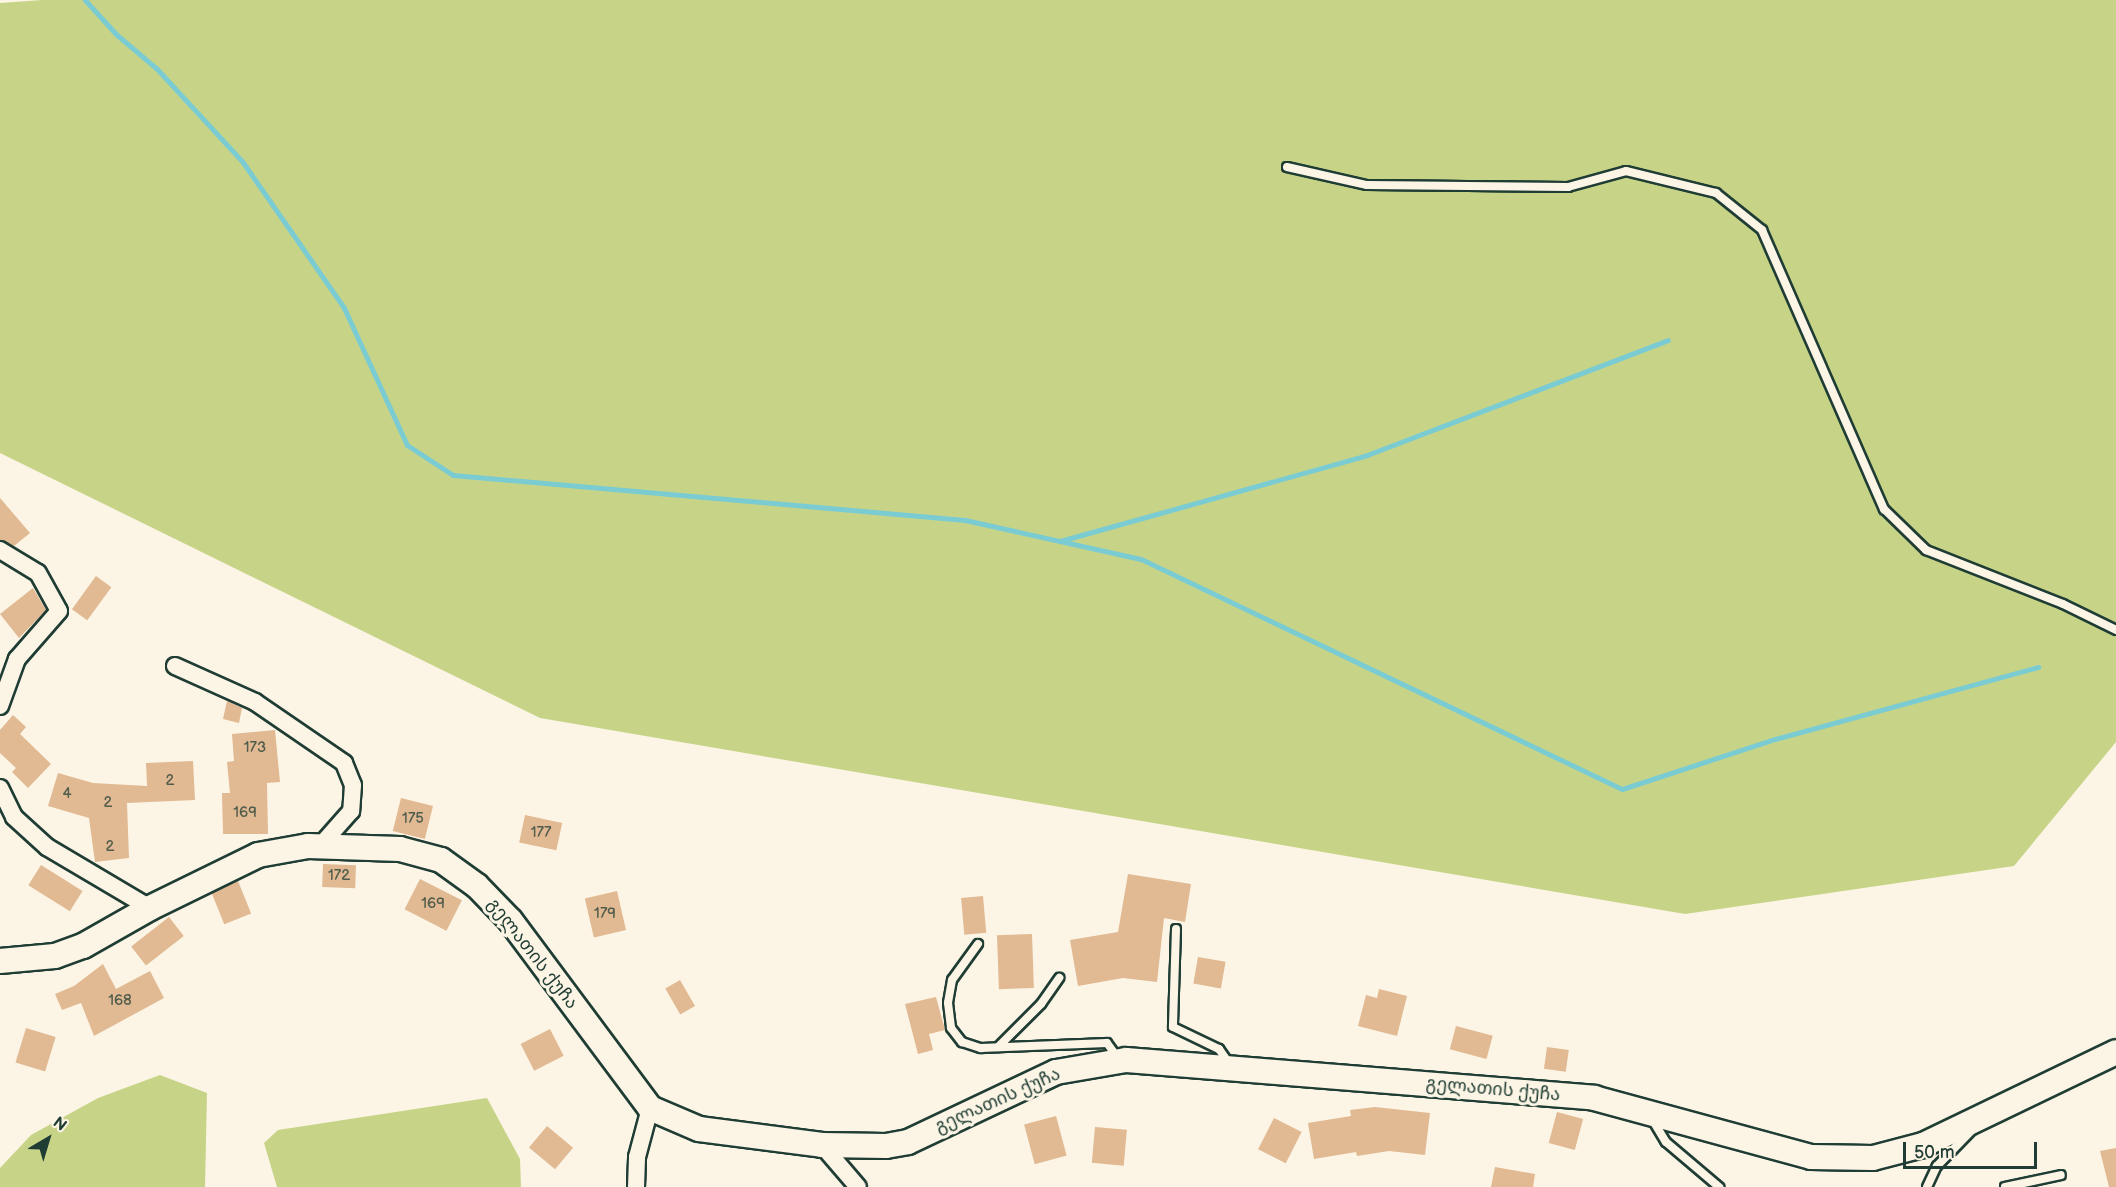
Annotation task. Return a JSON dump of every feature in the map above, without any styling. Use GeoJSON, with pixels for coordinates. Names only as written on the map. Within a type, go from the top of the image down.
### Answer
{"type":"FeatureCollection","features":[{"type":"Feature","properties":{"kind":"main road","name":"გელათის ქუჩა"},"geometry":{"type":"LineString","coordinates":[[0,961],[55,956],[82,946],[150,908],[258,855],[320,846],[400,849],[441,860],[477,886],[510,920],[650,1108],[699,1129],[822,1145],[886,1146],[908,1142],[1056,1072],[1119,1060],[1230,1066],[1593,1098],[1811,1157],[1873,1158],[1923,1145],[2116,1052]]}},
{"type":"Feature","properties":{"kind":"street"},"geometry":{"type":"LineString","coordinates":[[0,550],[38,573],[59,611],[17,660],[0,706]]}},
{"type":"Feature","properties":{"kind":"street"},"geometry":{"type":"LineString","coordinates":[[175,666],[255,702],[344,764],[353,785],[351,810],[320,846]]}},
{"type":"Feature","properties":{"kind":"street"},"geometry":{"type":"LineString","coordinates":[[0,788],[14,817],[47,847],[150,908]]}},
{"type":"Feature","properties":{"kind":"street"},"geometry":{"type":"LineString","coordinates":[[636,1187],[637,1156],[650,1108]]}},
{"type":"Feature","properties":{"kind":"street"},"geometry":{"type":"LineString","coordinates":[[822,1145],[858,1187]]}},
{"type":"Feature","properties":{"kind":"lane"},"geometry":{"type":"LineString","coordinates":[[1287,167],[1367,185],[1568,187],[1626,171],[1716,194],[1762,230],[1884,509],[1926,550],[2063,604],[2116,630]]}},
{"type":"Feature","properties":{"kind":"lane"},"geometry":{"type":"LineString","coordinates":[[1176,929],[1173,1027],[1220,1049],[1230,1066]]}},
{"type":"Feature","properties":{"kind":"lane"},"geometry":{"type":"LineString","coordinates":[[978,944],[952,980],[948,1003],[951,1028],[962,1042],[981,1048],[1107,1043],[1119,1060]]}},
{"type":"Feature","properties":{"kind":"lane"},"geometry":{"type":"LineString","coordinates":[[998,1047],[1041,1004],[1059,978]]}},
{"type":"Feature","properties":{"kind":"lane"},"geometry":{"type":"LineString","coordinates":[[1649,1113],[1666,1142],[1719,1187]]}},
{"type":"Feature","properties":{"kind":"lane"},"geometry":{"type":"LineString","coordinates":[[1927,1187],[1937,1166],[1986,1114]]}},
{"type":"Feature","properties":{"kind":"lane"},"geometry":{"type":"LineString","coordinates":[[2005,1187],[2061,1175]]}},
{"type":"Feature","properties":{"kind":"green space"},"geometry":{"type":"Polygon","coordinates":[[[42,0],[2116,0],[2116,742],[2014,866],[1685,914],[540,718],[0,453],[0,3],[42,0]]]}},
{"type":"Feature","properties":{"kind":"green space"},"geometry":{"type":"Polygon","coordinates":[[[160,1075],[207,1093],[205,1187],[0,1187],[0,1168],[31,1135],[98,1098],[160,1075]]]}},
{"type":"Feature","properties":{"kind":"green space"},"geometry":{"type":"Polygon","coordinates":[[[487,1098],[520,1159],[521,1187],[277,1187],[264,1143],[278,1130],[487,1098]]]}},
{"type":"Feature","properties":{"kind":"building"},"geometry":{"type":"Polygon","coordinates":[[[0,498],[30,533],[14,546],[0,540],[0,498]]]}},
{"type":"Feature","properties":{"kind":"building"},"geometry":{"type":"Polygon","coordinates":[[[96,576],[111,587],[87,620],[72,609],[96,576]]]}},
{"type":"Feature","properties":{"kind":"building"},"geometry":{"type":"Polygon","coordinates":[[[33,588],[46,610],[19,638],[0,614],[33,588]]]}},
{"type":"Feature","properties":{"kind":"building"},"geometry":{"type":"Polygon","coordinates":[[[227,701],[242,708],[239,723],[223,719],[227,701]]]}},
{"type":"Feature","properties":{"kind":"building"},"geometry":{"type":"Polygon","coordinates":[[[13,715],[26,727],[20,734],[51,764],[28,788],[12,772],[16,768],[0,753],[0,730],[13,715]]]}},
{"type":"Feature","properties":{"kind":"building"},"geometry":{"type":"Polygon","coordinates":[[[275,730],[280,782],[267,783],[268,834],[223,834],[222,793],[230,793],[227,762],[234,761],[232,734],[275,730]]]}},
{"type":"Feature","properties":{"kind":"building"},"geometry":{"type":"Polygon","coordinates":[[[193,761],[195,800],[127,803],[129,858],[95,862],[89,818],[48,806],[58,773],[93,783],[147,786],[146,763],[193,761]]]}},
{"type":"Feature","properties":{"kind":"building"},"geometry":{"type":"Polygon","coordinates":[[[401,798],[433,806],[425,839],[393,831],[401,798]]]}},
{"type":"Feature","properties":{"kind":"building"},"geometry":{"type":"Polygon","coordinates":[[[525,815],[562,823],[556,850],[519,842],[525,815]]]}},
{"type":"Feature","properties":{"kind":"building"},"geometry":{"type":"Polygon","coordinates":[[[323,864],[356,865],[355,888],[322,887],[323,864]]]}},
{"type":"Feature","properties":{"kind":"building"},"geometry":{"type":"Polygon","coordinates":[[[41,865],[83,891],[70,911],[28,885],[41,865]]]}},
{"type":"Feature","properties":{"kind":"building"},"geometry":{"type":"Polygon","coordinates":[[[1128,874],[1191,884],[1185,922],[1164,918],[1157,982],[1123,978],[1078,986],[1070,940],[1118,932],[1128,874]]]}},
{"type":"Feature","properties":{"kind":"building"},"geometry":{"type":"Polygon","coordinates":[[[420,879],[462,900],[446,931],[405,909],[420,879]]]}},
{"type":"Feature","properties":{"kind":"building"},"geometry":{"type":"Polygon","coordinates":[[[238,881],[251,913],[224,924],[211,892],[238,881]]]}},
{"type":"Feature","properties":{"kind":"building"},"geometry":{"type":"Polygon","coordinates":[[[617,891],[626,930],[594,937],[585,898],[617,891]]]}},
{"type":"Feature","properties":{"kind":"building"},"geometry":{"type":"Polygon","coordinates":[[[983,896],[986,933],[964,935],[961,898],[983,896]]]}},
{"type":"Feature","properties":{"kind":"building"},"geometry":{"type":"Polygon","coordinates":[[[169,917],[184,936],[146,965],[131,947],[169,917]]]}},
{"type":"Feature","properties":{"kind":"building"},"geometry":{"type":"Polygon","coordinates":[[[1032,934],[1034,988],[999,989],[997,935],[1032,934]]]}},
{"type":"Feature","properties":{"kind":"building"},"geometry":{"type":"Polygon","coordinates":[[[1198,957],[1226,962],[1221,988],[1193,984],[1198,957]]]}},
{"type":"Feature","properties":{"kind":"building"},"geometry":{"type":"Polygon","coordinates":[[[103,964],[116,989],[150,971],[164,998],[94,1036],[81,1003],[62,1010],[55,994],[74,986],[103,964]]]}},
{"type":"Feature","properties":{"kind":"building"},"geometry":{"type":"Polygon","coordinates":[[[680,980],[695,1006],[680,1014],[665,988],[680,980]]]}},
{"type":"Feature","properties":{"kind":"building"},"geometry":{"type":"Polygon","coordinates":[[[1379,989],[1407,996],[1397,1036],[1358,1026],[1366,995],[1377,998],[1379,989]]]}},
{"type":"Feature","properties":{"kind":"building"},"geometry":{"type":"Polygon","coordinates":[[[936,997],[945,1030],[929,1034],[933,1050],[918,1054],[905,1004],[936,997]]]}},
{"type":"Feature","properties":{"kind":"building"},"geometry":{"type":"Polygon","coordinates":[[[1456,1026],[1493,1036],[1486,1059],[1450,1049],[1456,1026]]]}},
{"type":"Feature","properties":{"kind":"building"},"geometry":{"type":"Polygon","coordinates":[[[26,1028],[56,1037],[45,1071],[15,1062],[26,1028]]]}},
{"type":"Feature","properties":{"kind":"building"},"geometry":{"type":"Polygon","coordinates":[[[550,1029],[564,1056],[534,1071],[521,1044],[550,1029]]]}},
{"type":"Feature","properties":{"kind":"building"},"geometry":{"type":"Polygon","coordinates":[[[1547,1047],[1569,1050],[1566,1072],[1544,1069],[1547,1047]]]}},
{"type":"Feature","properties":{"kind":"building"},"geometry":{"type":"Polygon","coordinates":[[[1375,1107],[1430,1113],[1425,1155],[1389,1151],[1357,1156],[1356,1152],[1314,1159],[1308,1123],[1351,1116],[1350,1110],[1375,1107]]]}},
{"type":"Feature","properties":{"kind":"building"},"geometry":{"type":"Polygon","coordinates":[[[1557,1112],[1583,1119],[1575,1150],[1549,1143],[1557,1112]]]}},
{"type":"Feature","properties":{"kind":"building"},"geometry":{"type":"Polygon","coordinates":[[[1056,1116],[1067,1156],[1035,1164],[1024,1125],[1056,1116]]]}},
{"type":"Feature","properties":{"kind":"building"},"geometry":{"type":"Polygon","coordinates":[[[1274,1118],[1302,1132],[1286,1163],[1258,1149],[1274,1118]]]}},
{"type":"Feature","properties":{"kind":"building"},"geometry":{"type":"Polygon","coordinates":[[[547,1126],[573,1148],[555,1169],[529,1147],[547,1126]]]}},
{"type":"Feature","properties":{"kind":"building"},"geometry":{"type":"Polygon","coordinates":[[[1095,1127],[1127,1130],[1124,1166],[1092,1163],[1095,1127]]]}},
{"type":"Feature","properties":{"kind":"building"},"geometry":{"type":"Polygon","coordinates":[[[2116,1148],[2116,1187],[2109,1187],[2100,1151],[2116,1148]]]}},
{"type":"Feature","properties":{"kind":"building"},"geometry":{"type":"Polygon","coordinates":[[[1495,1167],[1535,1174],[1533,1187],[1491,1187],[1495,1167]]]}},
{"type":"Feature","properties":{"kind":"waterway"},"geometry":{"type":"LineString","coordinates":[[85,0],[117,35],[157,69],[242,161],[344,308],[407,445],[453,475],[965,520],[1141,559],[1622,789],[1775,739],[2038,667]]}},
{"type":"Feature","properties":{"kind":"waterway"},"geometry":{"type":"LineString","coordinates":[[1060,541],[1367,455],[1668,340]]}}]}
